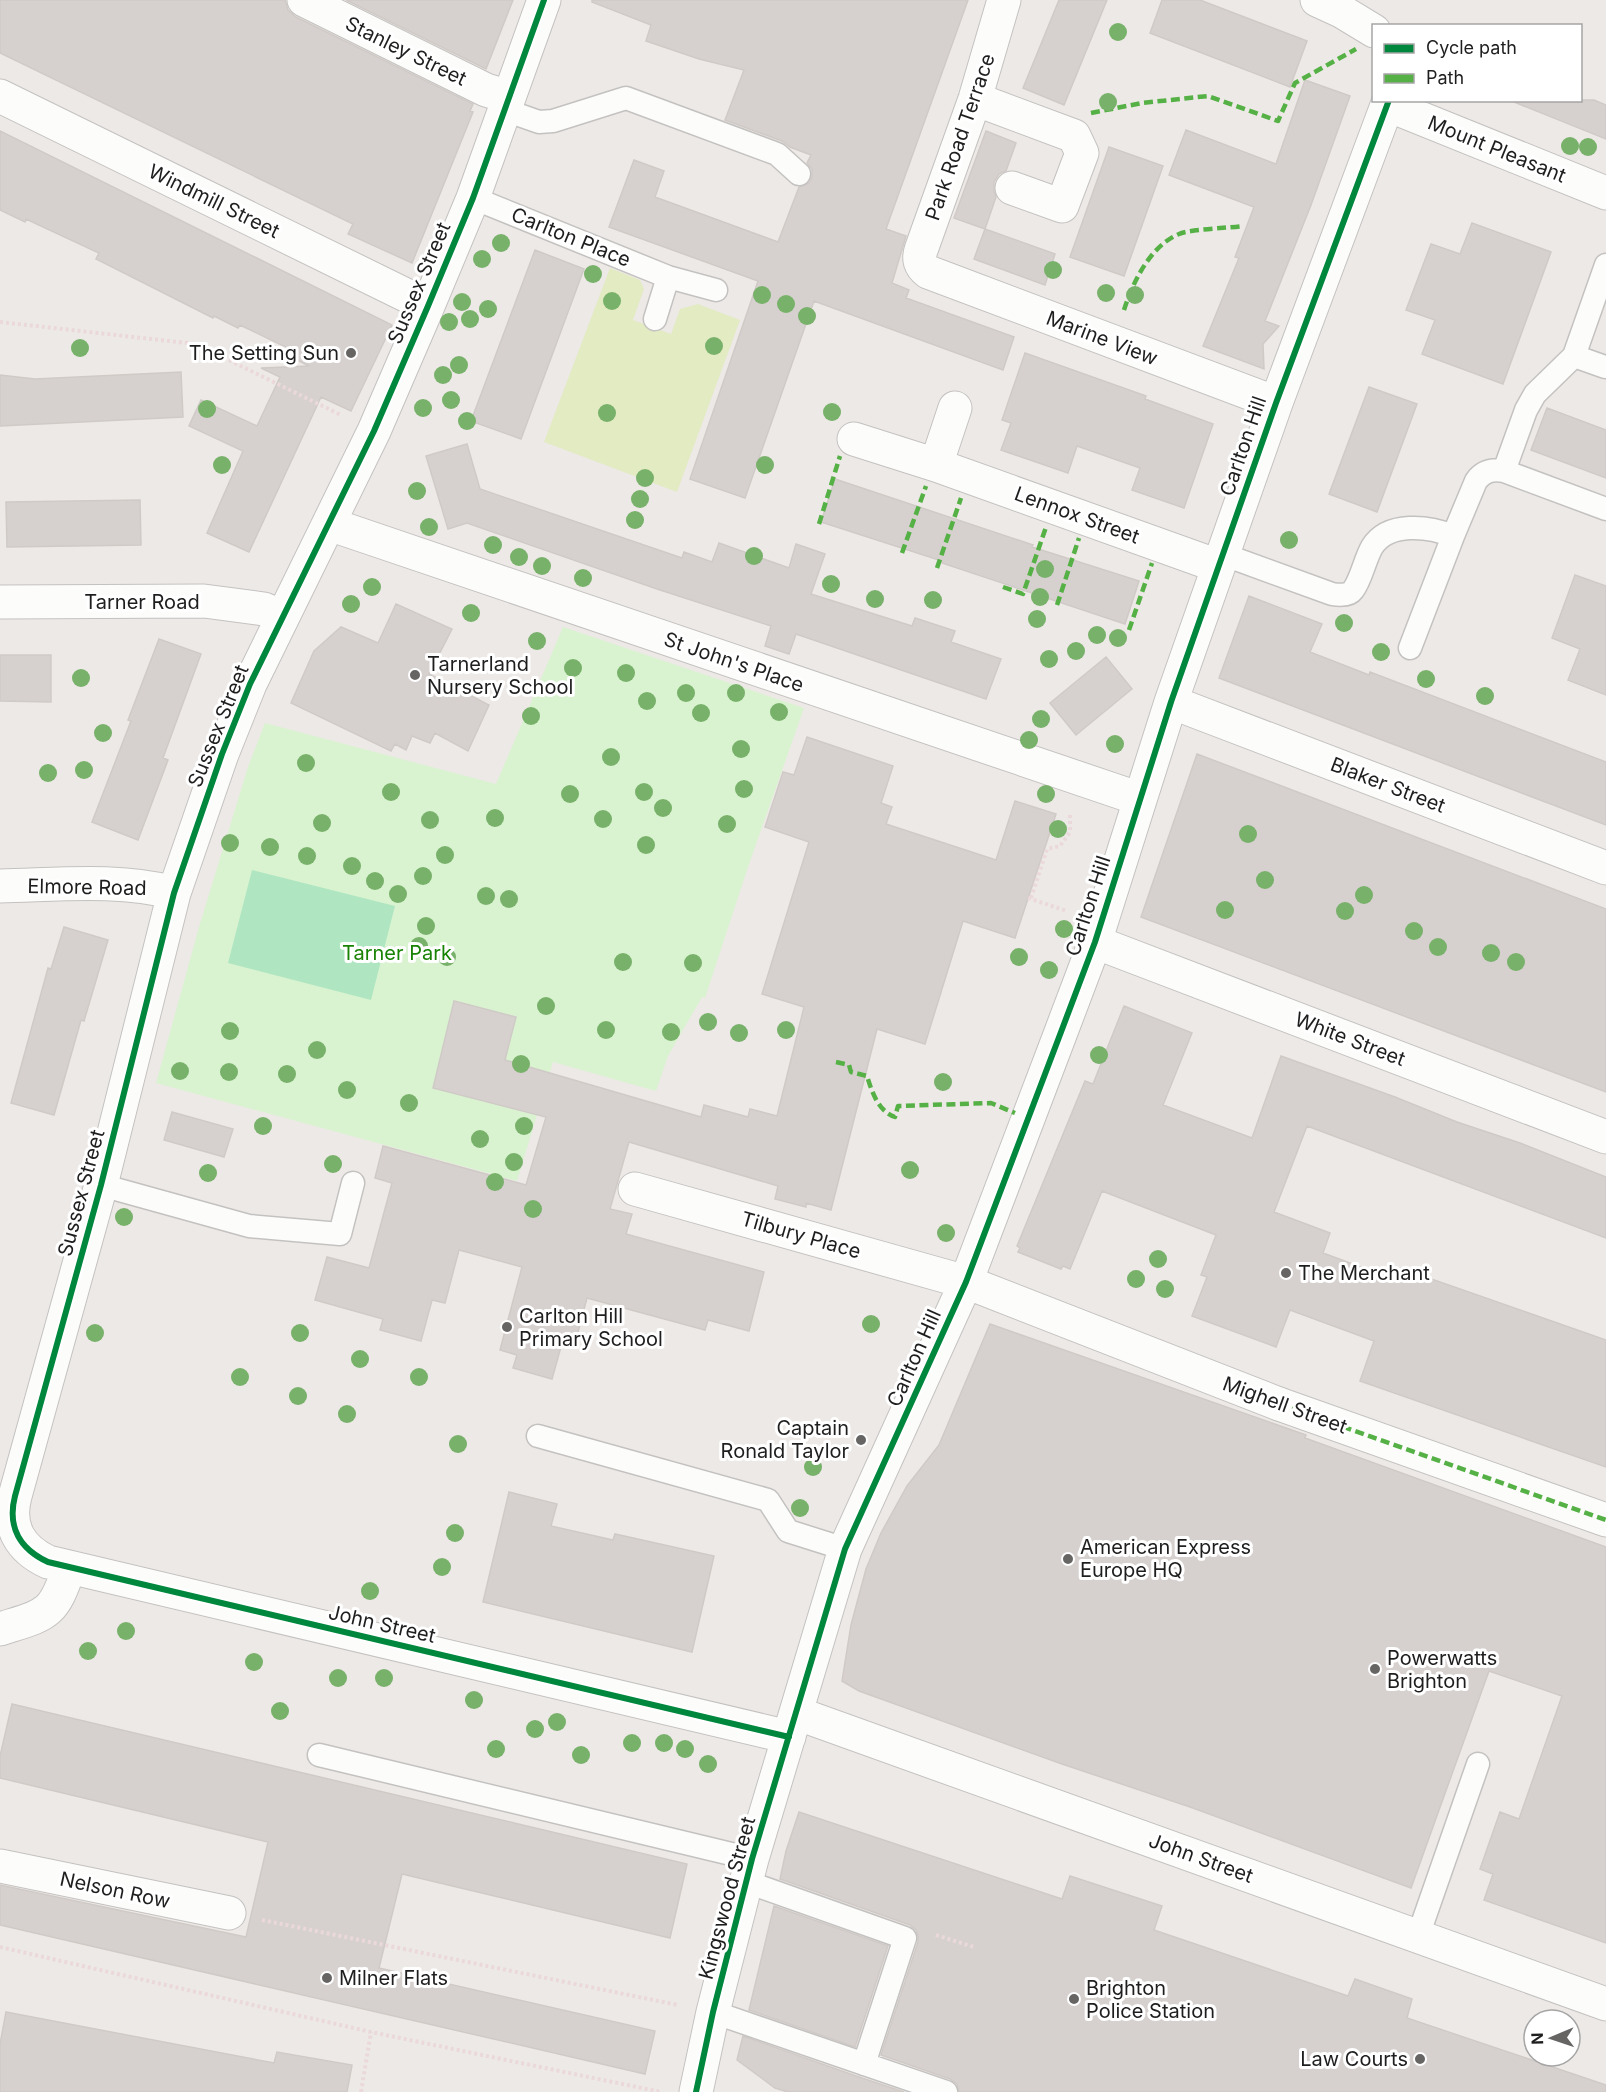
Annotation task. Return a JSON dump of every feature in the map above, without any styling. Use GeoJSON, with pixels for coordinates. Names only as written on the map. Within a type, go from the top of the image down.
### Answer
{"type":"FeatureCollection","features":[{"type":"Feature","properties":{"kind":"street","name":"Stanley Street"},"geometry":{"type":"LineString","coordinates":[[304,0],[486,90],[507,103]]}},
{"type":"Feature","properties":{"kind":"street","name":"Sussex Street"},"geometry":{"type":"LineString","coordinates":[[13,1472],[101,1185],[174,893],[222,754],[250,684],[374,431],[428,306],[473,198],[544,0]]}},
{"type":"Feature","properties":{"kind":"street","name":"Park Road Terrace"},"geometry":{"type":"LineString","coordinates":[[928,272],[923,269],[919,256],[975,99],[1004,0]]}},
{"type":"Feature","properties":{"kind":"street"},"geometry":{"type":"LineString","coordinates":[[1317,0],[1372,30]]}},
{"type":"Feature","properties":{"kind":"street","name":"Windmill Street"},"geometry":{"type":"LineString","coordinates":[[0,96],[428,306]]}},
{"type":"Feature","properties":{"kind":"street"},"geometry":{"type":"LineString","coordinates":[[975,99],[1074,136],[1079,144],[1082,153],[1062,206],[1012,188]]}},
{"type":"Feature","properties":{"kind":"street","name":"Mount Pleasant"},"geometry":{"type":"LineString","coordinates":[[1389,103],[1606,193]]}},
{"type":"Feature","properties":{"kind":"street","name":"Carlton Hill"},"geometry":{"type":"LineString","coordinates":[[792,1725],[846,1550],[966,1282],[1095,942],[1171,702],[1220,560],[1276,403],[1389,103]]}},
{"type":"Feature","properties":{"kind":"street","name":"Marine View"},"geometry":{"type":"LineString","coordinates":[[928,272],[1276,403]]}},
{"type":"Feature","properties":{"kind":"street"},"geometry":{"type":"LineString","coordinates":[[936,465],[955,408]]}},
{"type":"Feature","properties":{"kind":"street","name":"Lennox Street"},"geometry":{"type":"LineString","coordinates":[[854,439],[1220,560]]}},
{"type":"Feature","properties":{"kind":"street","name":"St John's Place"},"geometry":{"type":"LineString","coordinates":[[328,524],[1140,799]]}},
{"type":"Feature","properties":{"kind":"street","name":"Tarner Road"},"geometry":{"type":"LineString","coordinates":[[0,602],[204,601],[264,609],[282,617]]}},
{"type":"Feature","properties":{"kind":"street","name":"Blaker Street"},"geometry":{"type":"LineString","coordinates":[[1171,702],[1606,868]]}},
{"type":"Feature","properties":{"kind":"street","name":"Elmore Road"},"geometry":{"type":"LineString","coordinates":[[0,886],[153,887],[174,893]]}},
{"type":"Feature","properties":{"kind":"street","name":"White Street"},"geometry":{"type":"LineString","coordinates":[[1095,942],[1606,1137]]}},
{"type":"Feature","properties":{"kind":"street","name":"Tilbury Place"},"geometry":{"type":"LineString","coordinates":[[635,1189],[966,1282]]}},
{"type":"Feature","properties":{"kind":"street","name":"Mighell Street"},"geometry":{"type":"LineString","coordinates":[[966,1282],[1279,1404],[1606,1520]]}},
{"type":"Feature","properties":{"kind":"street","name":"John Street"},"geometry":{"type":"LineString","coordinates":[[13,1472],[12,1521],[20,1542],[39,1558],[69,1568],[792,1725],[1418,1936],[1606,2004]]}},
{"type":"Feature","properties":{"kind":"street"},"geometry":{"type":"LineString","coordinates":[[0,1629],[38,1617],[46,1611],[61,1593],[69,1568]]}},
{"type":"Feature","properties":{"kind":"street","name":"Kingswood Street"},"geometry":{"type":"LineString","coordinates":[[696,2092],[713,2012],[749,1871],[792,1725]]}},
{"type":"Feature","properties":{"kind":"street","name":"Nelson Row"},"geometry":{"type":"LineString","coordinates":[[0,1866],[229,1913]]}},
{"type":"Feature","properties":{"kind":"lane"},"geometry":{"type":"LineString","coordinates":[[507,103],[539,122],[553,121],[626,98],[777,154],[799,174]]}},
{"type":"Feature","properties":{"kind":"lane","name":"Carlton Place"},"geometry":{"type":"LineString","coordinates":[[473,198],[668,277],[716,290]]}},
{"type":"Feature","properties":{"kind":"lane"},"geometry":{"type":"LineString","coordinates":[[1504,471],[1526,410],[1535,394],[1574,356],[1606,265]]}},
{"type":"Feature","properties":{"kind":"lane"},"geometry":{"type":"LineString","coordinates":[[655,319],[668,277]]}},
{"type":"Feature","properties":{"kind":"lane"},"geometry":{"type":"LineString","coordinates":[[1574,356],[1605,367]]}},
{"type":"Feature","properties":{"kind":"lane"},"geometry":{"type":"LineString","coordinates":[[1410,648],[1453,536],[1480,475],[1495,470],[1504,471],[1606,509]]}},
{"type":"Feature","properties":{"kind":"lane"},"geometry":{"type":"LineString","coordinates":[[1220,560],[1332,594],[1343,595],[1354,590],[1374,545],[1389,534],[1415,527],[1437,529],[1453,536]]}},
{"type":"Feature","properties":{"kind":"lane"},"geometry":{"type":"LineString","coordinates":[[101,1185],[249,1226],[340,1233],[353,1183]]}},
{"type":"Feature","properties":{"kind":"lane"},"geometry":{"type":"LineString","coordinates":[[538,1436],[768,1500],[788,1531],[846,1550]]}},
{"type":"Feature","properties":{"kind":"lane"},"geometry":{"type":"LineString","coordinates":[[320,1755],[749,1871],[904,1938],[864,2064]]}},
{"type":"Feature","properties":{"kind":"lane"},"geometry":{"type":"LineString","coordinates":[[1418,1936],[1478,1764]]}},
{"type":"Feature","properties":{"kind":"lane"},"geometry":{"type":"LineString","coordinates":[[713,2012],[946,2092]]}},
{"type":"Feature","properties":{"kind":"path"},"geometry":{"type":"LineString","coordinates":[[0,322],[196,344],[374,431]]}},
{"type":"Feature","properties":{"kind":"path"},"geometry":{"type":"LineString","coordinates":[[1056,907],[1030,898],[1047,849],[1060,846],[1070,832],[1071,820],[1067,810]]}},
{"type":"Feature","properties":{"kind":"path"},"geometry":{"type":"LineString","coordinates":[[229,1913],[713,2012]]}},
{"type":"Feature","properties":{"kind":"path"},"geometry":{"type":"LineString","coordinates":[[0,1947],[371,2032],[663,2092]]}},
{"type":"Feature","properties":{"kind":"path"},"geometry":{"type":"LineString","coordinates":[[361,2092],[371,2032]]}},
{"type":"Feature","properties":{"kind":"green space"},"geometry":{"type":"Polygon","coordinates":[[[610,268],[640,280],[644,289],[633,320],[671,334],[680,309],[698,304],[740,320],[677,492],[544,442],[610,268]]]}},
{"type":"Feature","properties":{"kind":"green space","name":"Tarner Park"},"geometry":{"type":"Polygon","coordinates":[[[563,627],[804,708],[705,998],[702,997],[668,1056],[656,1091],[553,1062],[517,1181],[156,1083],[199,927],[248,767],[265,723],[496,784],[563,627]]]}},
{"type":"Feature","properties":{"kind":"green space"},"geometry":{"type":"Polygon","coordinates":[[[252,870],[395,906],[371,1000],[228,963],[252,870]]]}},
{"type":"Feature","properties":{"kind":"building"},"geometry":{"type":"Polygon","coordinates":[[[0,0],[285,0],[288,10],[296,17],[473,104],[470,111],[473,112],[412,263],[348,234],[353,224],[0,53],[0,0]]]}},
{"type":"Feature","properties":{"kind":"building"},"geometry":{"type":"Polygon","coordinates":[[[346,0],[513,0],[486,69],[346,0]]]}},
{"type":"Feature","properties":{"kind":"building"},"geometry":{"type":"Polygon","coordinates":[[[592,0],[968,0],[886,229],[906,236],[892,283],[909,290],[906,298],[1014,337],[1003,370],[814,301],[745,498],[690,479],[758,281],[609,227],[634,160],[664,171],[655,197],[778,242],[799,187],[809,183],[812,177],[812,169],[807,163],[811,155],[790,147],[782,141],[725,120],[744,70],[699,59],[646,41],[651,25],[592,2],[592,0]]]}},
{"type":"Feature","properties":{"kind":"building"},"geometry":{"type":"Polygon","coordinates":[[[1059,0],[1107,0],[1064,105],[1023,88],[1059,0]]]}},
{"type":"Feature","properties":{"kind":"building"},"geometry":{"type":"Polygon","coordinates":[[[1162,0],[1200,0],[1307,41],[1290,87],[1150,33],[1162,0]]]}},
{"type":"Feature","properties":{"kind":"building"},"geometry":{"type":"Polygon","coordinates":[[[1305,80],[1350,96],[1311,205],[1265,321],[1279,326],[1263,344],[1264,369],[1203,346],[1239,258],[1235,257],[1254,207],[1169,175],[1186,130],[1276,164],[1305,80]]]}},
{"type":"Feature","properties":{"kind":"building"},"geometry":{"type":"Polygon","coordinates":[[[1594,100],[1606,105],[1606,139],[1514,102],[1594,100]]]}},
{"type":"Feature","properties":{"kind":"building"},"geometry":{"type":"Polygon","coordinates":[[[0,131],[392,325],[351,411],[321,397],[249,552],[207,533],[243,451],[189,426],[201,400],[257,426],[280,377],[261,368],[309,366],[289,356],[292,350],[240,325],[238,328],[214,316],[213,318],[96,259],[99,253],[26,219],[25,222],[0,210],[0,131]]]}},
{"type":"Feature","properties":{"kind":"building"},"geometry":{"type":"Polygon","coordinates":[[[986,131],[1016,143],[1006,171],[999,174],[994,182],[996,197],[985,229],[954,218],[986,131]]]}},
{"type":"Feature","properties":{"kind":"building"},"geometry":{"type":"Polygon","coordinates":[[[1109,147],[1163,166],[1124,276],[1070,257],[1109,147]]]}},
{"type":"Feature","properties":{"kind":"building"},"geometry":{"type":"Polygon","coordinates":[[[1472,223],[1551,252],[1503,384],[1422,354],[1435,320],[1406,310],[1431,244],[1460,254],[1472,223]]]}},
{"type":"Feature","properties":{"kind":"building"},"geometry":{"type":"Polygon","coordinates":[[[985,229],[1055,254],[1045,285],[974,259],[985,229]]]}},
{"type":"Feature","properties":{"kind":"building"},"geometry":{"type":"Polygon","coordinates":[[[535,250],[584,269],[521,439],[471,421],[535,250]]]}},
{"type":"Feature","properties":{"kind":"building"},"geometry":{"type":"Polygon","coordinates":[[[1025,353],[1146,396],[1145,399],[1213,424],[1184,508],[1132,490],[1140,468],[1077,446],[1068,473],[1001,450],[1011,423],[1002,420],[1025,353]]]}},
{"type":"Feature","properties":{"kind":"building"},"geometry":{"type":"Polygon","coordinates":[[[181,372],[183,417],[0,426],[0,375],[35,379],[181,372]]]}},
{"type":"Feature","properties":{"kind":"building"},"geometry":{"type":"Polygon","coordinates":[[[1369,387],[1417,404],[1377,512],[1329,494],[1369,387]]]}},
{"type":"Feature","properties":{"kind":"building"},"geometry":{"type":"Polygon","coordinates":[[[1547,408],[1606,430],[1606,478],[1531,450],[1547,408]]]}},
{"type":"Feature","properties":{"kind":"building"},"geometry":{"type":"Polygon","coordinates":[[[467,444],[480,489],[682,558],[684,552],[712,562],[719,543],[789,568],[796,544],[825,554],[811,594],[912,626],[915,618],[955,631],[951,642],[1001,659],[986,699],[796,634],[789,654],[765,646],[771,626],[467,523],[448,529],[426,456],[467,444]]]}},
{"type":"Feature","properties":{"kind":"building"},"geometry":{"type":"Polygon","coordinates":[[[835,479],[1033,545],[1032,547],[1139,581],[1125,624],[821,522],[835,479]]]}},
{"type":"Feature","properties":{"kind":"building"},"geometry":{"type":"Polygon","coordinates":[[[140,500],[141,545],[7,547],[6,502],[140,500]]]}},
{"type":"Feature","properties":{"kind":"building"},"geometry":{"type":"Polygon","coordinates":[[[1575,575],[1606,586],[1606,695],[1568,680],[1580,649],[1552,638],[1575,575]]]}},
{"type":"Feature","properties":{"kind":"building"},"geometry":{"type":"Polygon","coordinates":[[[1249,596],[1322,624],[1310,652],[1369,675],[1370,672],[1606,762],[1606,825],[1219,678],[1249,596]]]}},
{"type":"Feature","properties":{"kind":"building"},"geometry":{"type":"Polygon","coordinates":[[[396,604],[452,629],[429,674],[489,705],[468,751],[435,733],[430,743],[412,736],[406,750],[395,744],[391,751],[291,703],[314,651],[341,627],[378,643],[396,604]]]}},
{"type":"Feature","properties":{"kind":"building"},"geometry":{"type":"Polygon","coordinates":[[[159,639],[201,654],[163,758],[168,760],[138,840],[92,822],[131,721],[128,720],[159,639]]]}},
{"type":"Feature","properties":{"kind":"building"},"geometry":{"type":"Polygon","coordinates":[[[0,655],[51,655],[51,702],[0,701],[0,655]]]}},
{"type":"Feature","properties":{"kind":"building"},"geometry":{"type":"Polygon","coordinates":[[[1106,657],[1132,689],[1076,735],[1050,703],[1106,657]]]}},
{"type":"Feature","properties":{"kind":"building"},"geometry":{"type":"Polygon","coordinates":[[[807,737],[893,766],[881,803],[892,807],[886,824],[996,860],[1015,801],[1056,814],[1015,938],[963,921],[925,1044],[877,1029],[831,1210],[806,1203],[806,1207],[775,1199],[778,1186],[629,1142],[610,1209],[632,1214],[626,1234],[764,1272],[749,1331],[708,1320],[705,1330],[587,1298],[576,1340],[564,1336],[552,1379],[513,1368],[517,1355],[500,1350],[522,1267],[459,1250],[445,1303],[432,1300],[421,1341],[380,1330],[383,1319],[315,1300],[327,1257],[369,1268],[392,1183],[375,1178],[383,1146],[526,1185],[546,1117],[433,1088],[454,1001],[516,1017],[505,1060],[701,1117],[704,1105],[748,1117],[750,1109],[777,1116],[804,1007],[762,994],[809,842],[765,827],[783,772],[794,775],[807,737]]]}},
{"type":"Feature","properties":{"kind":"building"},"geometry":{"type":"Polygon","coordinates":[[[1197,754],[1606,909],[1606,1092],[1141,917],[1197,754]]]}},
{"type":"Feature","properties":{"kind":"building"},"geometry":{"type":"Polygon","coordinates":[[[64,927],[108,940],[84,1021],[81,1020],[54,1115],[11,1103],[48,968],[51,969],[64,927]]]}},
{"type":"Feature","properties":{"kind":"building"},"geometry":{"type":"Polygon","coordinates":[[[1124,1006],[1192,1033],[1163,1105],[1252,1138],[1281,1056],[1457,1122],[1520,1143],[1606,1177],[1606,1238],[1307,1126],[1274,1212],[1330,1233],[1323,1253],[1396,1280],[1400,1268],[1606,1340],[1606,1467],[1360,1381],[1374,1341],[1290,1310],[1276,1347],[1192,1316],[1207,1277],[1201,1275],[1216,1235],[1102,1191],[1070,1269],[1063,1266],[1061,1269],[1018,1252],[1020,1248],[1017,1246],[1085,1081],[1093,1084],[1124,1006]]]}},
{"type":"Feature","properties":{"kind":"building"},"geometry":{"type":"Polygon","coordinates":[[[172,1112],[233,1129],[224,1157],[164,1140],[172,1112]]]}},
{"type":"Feature","properties":{"kind":"building"},"geometry":{"type":"Polygon","coordinates":[[[990,1324],[1306,1435],[1305,1438],[1606,1547],[1606,1943],[1484,1900],[1493,1874],[1480,1869],[1500,1812],[1519,1819],[1562,1696],[1489,1671],[1411,1888],[1190,1807],[859,1691],[842,1681],[851,1625],[866,1569],[881,1533],[907,1486],[939,1445],[990,1324]]]}},
{"type":"Feature","properties":{"kind":"building"},"geometry":{"type":"Polygon","coordinates":[[[509,1492],[557,1504],[551,1526],[613,1540],[615,1534],[714,1556],[692,1652],[483,1602],[509,1492]]]}},
{"type":"Feature","properties":{"kind":"building"},"geometry":{"type":"Polygon","coordinates":[[[12,1704],[687,1864],[670,1938],[402,1874],[379,1968],[655,2031],[645,2074],[0,1925],[0,1885],[246,1937],[268,1842],[0,1778],[0,1756],[12,1704]]]}},
{"type":"Feature","properties":{"kind":"building"},"geometry":{"type":"Polygon","coordinates":[[[799,1812],[1062,1899],[1070,1876],[1162,1906],[1154,1930],[1348,1996],[1355,1979],[1412,1999],[1407,2018],[1522,2057],[1522,2068],[1556,2068],[1606,2085],[1606,2092],[959,2092],[957,2084],[950,2079],[881,2055],[918,1942],[916,1930],[910,1925],[780,1879],[786,1851],[799,1812]]]}},
{"type":"Feature","properties":{"kind":"building"},"geometry":{"type":"Polygon","coordinates":[[[774,1906],[888,1946],[855,2047],[749,2010],[774,1906]]]}},
{"type":"Feature","properties":{"kind":"building"},"geometry":{"type":"Polygon","coordinates":[[[6,2012],[274,2063],[277,2052],[352,2065],[347,2092],[0,2092],[0,2044],[6,2012]]]}},
{"type":"Feature","properties":{"kind":"building"},"geometry":{"type":"Polygon","coordinates":[[[743,2036],[904,2092],[788,2092],[775,2088],[737,2060],[743,2036]]]}},
{"type":"Feature","properties":{"kind":"marked path"},"geometry":{"type":"LineString","coordinates":[[1091,113],[1142,103],[1208,96],[1278,121],[1295,83],[1356,49]]}},
{"type":"Feature","properties":{"kind":"marked path"},"geometry":{"type":"LineString","coordinates":[[1124,310],[1132,288],[1144,266],[1159,247],[1179,234],[1243,226]]}},
{"type":"Feature","properties":{"kind":"marked path"},"geometry":{"type":"LineString","coordinates":[[819,524],[840,456]]}},
{"type":"Feature","properties":{"kind":"marked path"},"geometry":{"type":"LineString","coordinates":[[902,553],[926,486]]}},
{"type":"Feature","properties":{"kind":"marked path"},"geometry":{"type":"LineString","coordinates":[[937,568],[961,498]]}},
{"type":"Feature","properties":{"kind":"marked path"},"geometry":{"type":"LineString","coordinates":[[1003,587],[1023,594],[1046,527]]}},
{"type":"Feature","properties":{"kind":"marked path"},"geometry":{"type":"LineString","coordinates":[[1057,605],[1079,538]]}},
{"type":"Feature","properties":{"kind":"marked path"},"geometry":{"type":"LineString","coordinates":[[1129,630],[1152,563]]}},
{"type":"Feature","properties":{"kind":"marked path"},"geometry":{"type":"LineString","coordinates":[[836,1062],[849,1065],[851,1072],[867,1076],[880,1106],[895,1117],[898,1106],[991,1103],[1015,1113]]}},
{"type":"Feature","properties":{"kind":"marked path"},"geometry":{"type":"LineString","coordinates":[[1279,1404],[1606,1520]]}},
{"type":"Feature","properties":{"kind":"cycle path"},"geometry":{"type":"LineString","coordinates":[[544,0],[473,198],[428,306],[374,431],[250,684],[222,754],[174,893],[101,1185],[15,1496],[13,1518],[23,1544],[48,1562],[789,1737]]}},
{"type":"Feature","properties":{"kind":"cycle path"},"geometry":{"type":"LineString","coordinates":[[696,2092],[713,2012],[752,1859],[845,1549],[966,1282],[1095,942],[1171,702],[1276,403],[1388,102]]}},
{"type":"Feature","properties":{"kind":"place","name":"The Setting Sun"},"geometry":{"type":"Point","coordinates":[351,353]}},
{"type":"Feature","properties":{"kind":"place","name":"Tarnerland Nursery School"},"geometry":{"type":"Point","coordinates":[415,675]}},
{"type":"Feature","properties":{"kind":"place","name":"The Merchant"},"geometry":{"type":"Point","coordinates":[1286,1273]}},
{"type":"Feature","properties":{"kind":"place","name":"Carlton Hill Primary School"},"geometry":{"type":"Point","coordinates":[507,1327]}},
{"type":"Feature","properties":{"kind":"place","name":"Captain Ronald Taylor"},"geometry":{"type":"Point","coordinates":[861,1440]}},
{"type":"Feature","properties":{"kind":"place","name":"American Express Europe HQ"},"geometry":{"type":"Point","coordinates":[1068,1559]}},
{"type":"Feature","properties":{"kind":"place","name":"Powerwatts Brighton"},"geometry":{"type":"Point","coordinates":[1375,1669]}},
{"type":"Feature","properties":{"kind":"place","name":"Milner Flats"},"geometry":{"type":"Point","coordinates":[327,1978]}},
{"type":"Feature","properties":{"kind":"place","name":"Brighton Police Station"},"geometry":{"type":"Point","coordinates":[1074,1999]}},
{"type":"Feature","properties":{"kind":"place","name":"Law Courts"},"geometry":{"type":"Point","coordinates":[1420,2059]}}]}
